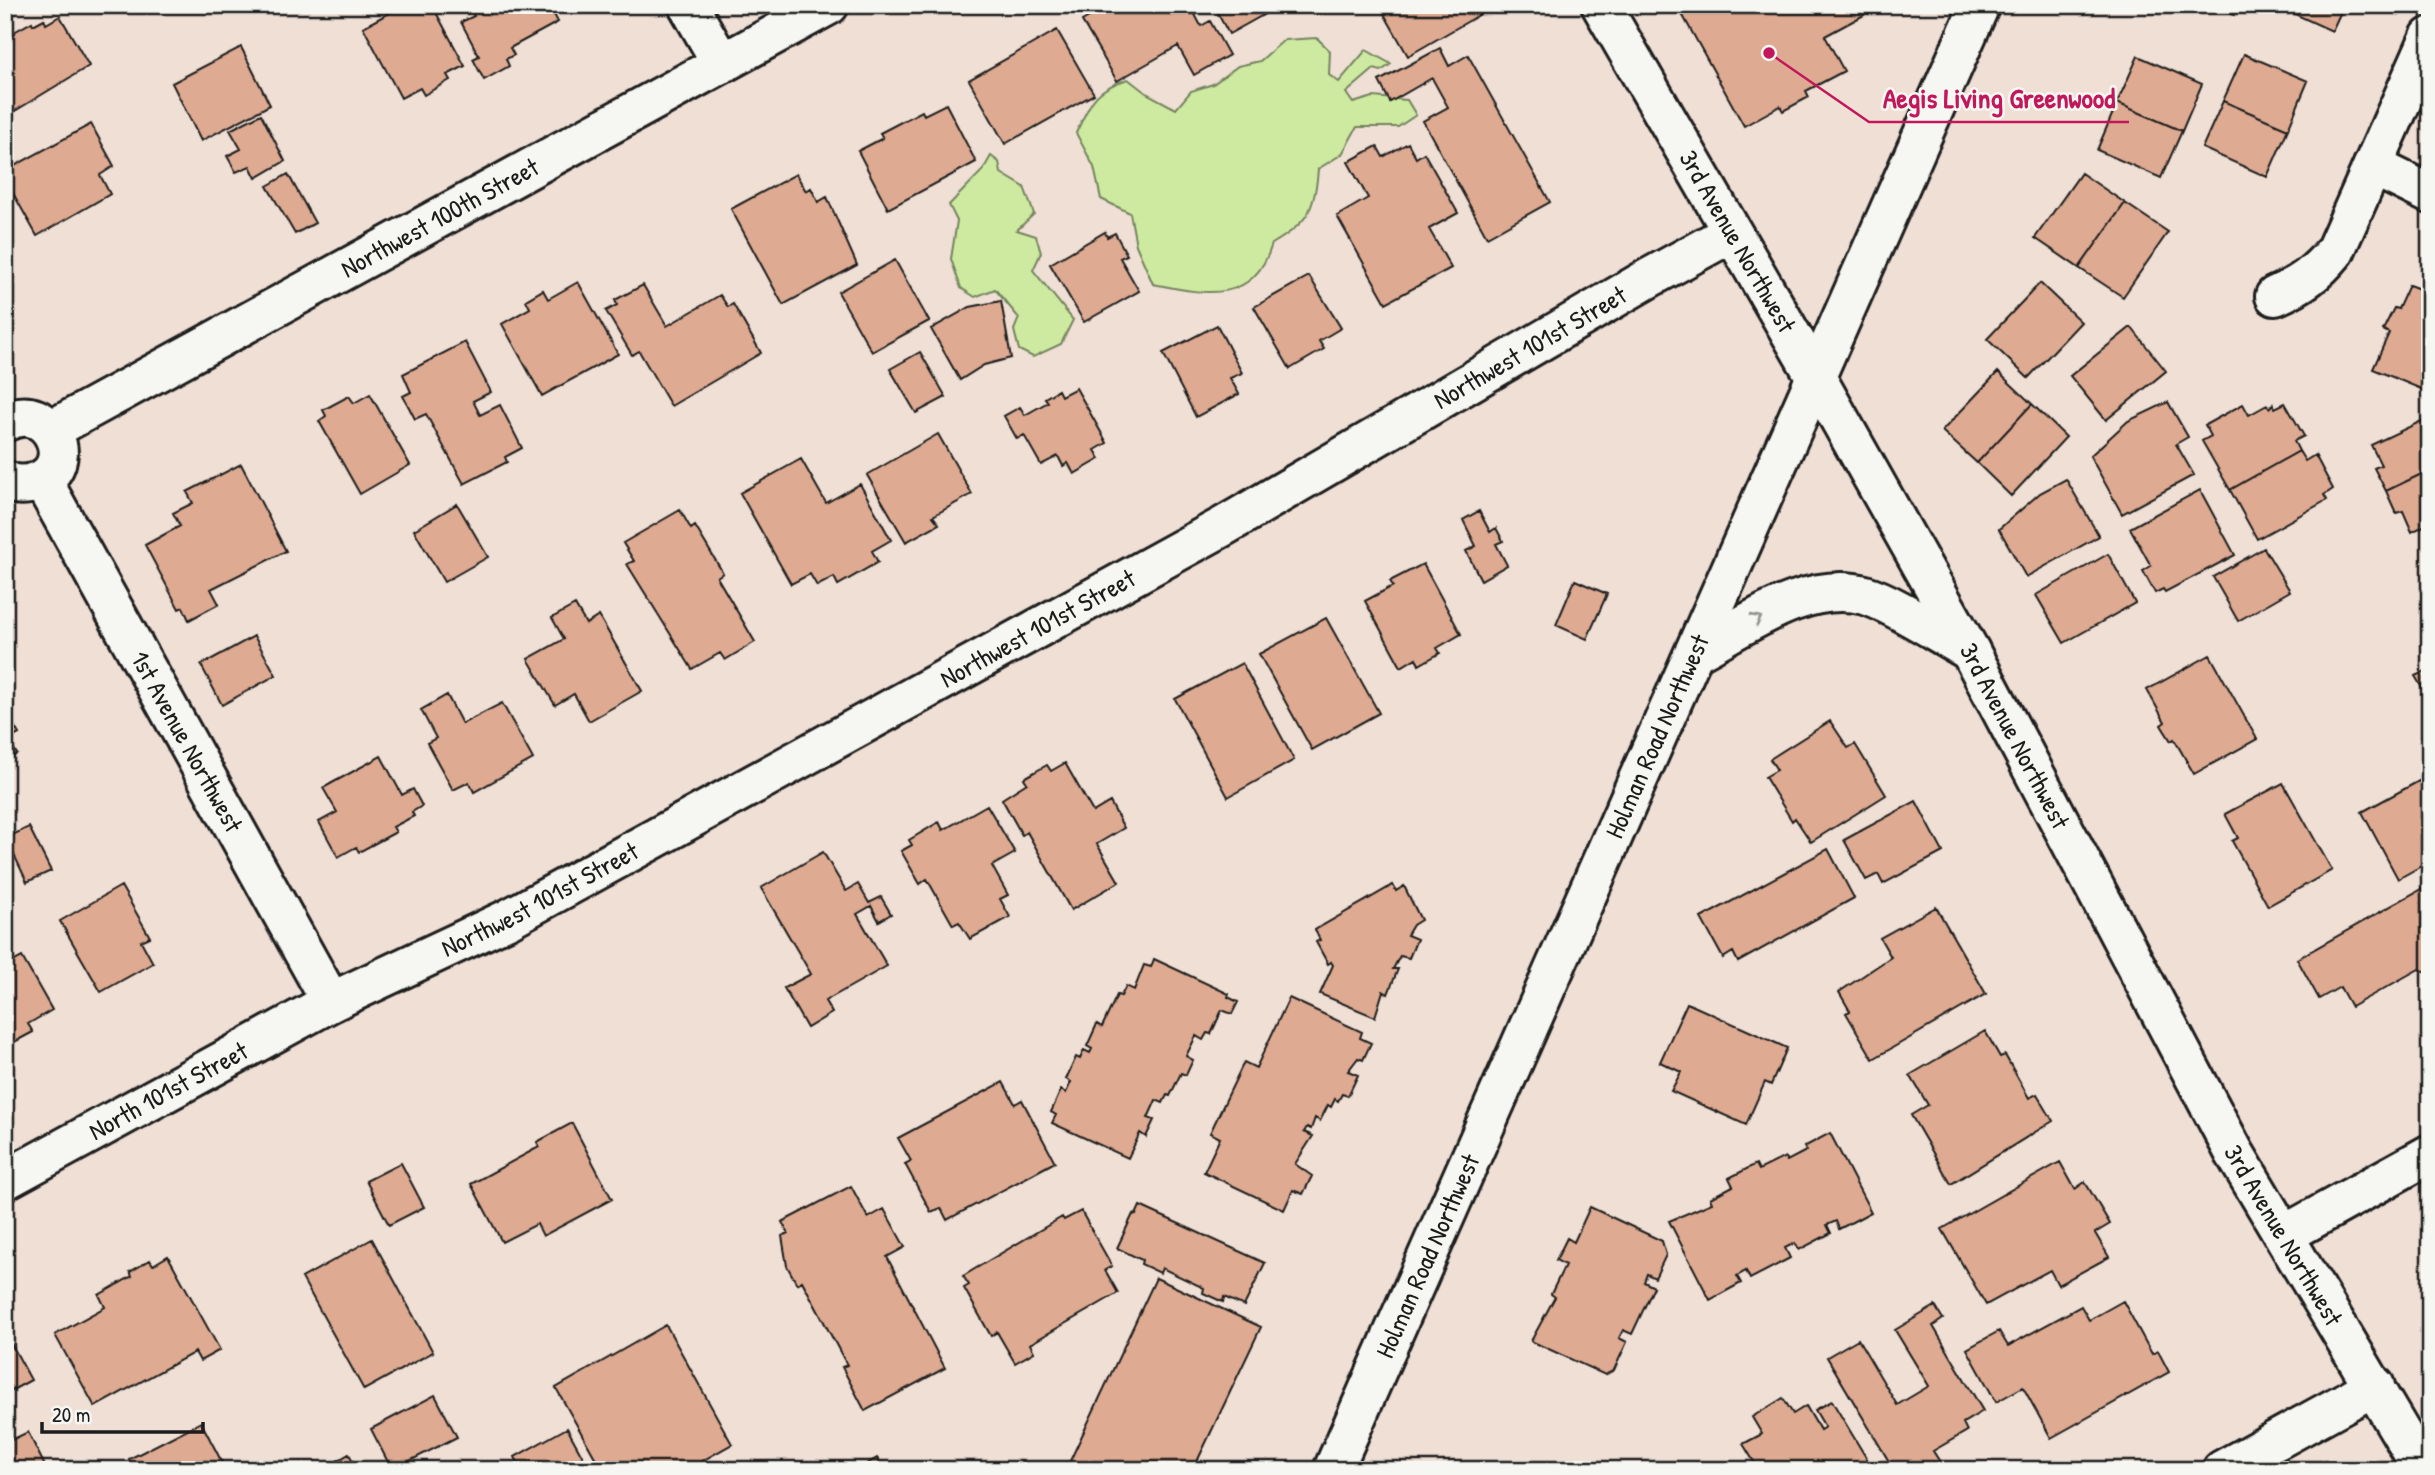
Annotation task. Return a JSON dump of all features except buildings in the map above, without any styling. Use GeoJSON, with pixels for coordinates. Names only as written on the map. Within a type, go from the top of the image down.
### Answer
{"type":"FeatureCollection","features":[{"type":"Feature","properties":{"kind":"street"},"geometry":{"type":"LineString","coordinates":[[688,5],[721,62]]}},
{"type":"Feature","properties":{"kind":"street","name":"Northwest 100th Street"},"geometry":{"type":"LineString","coordinates":[[51,430],[829,5]]}},
{"type":"Feature","properties":{"kind":"street","name":"3rd Avenue Northwest"},"geometry":{"type":"LineString","coordinates":[[1601,5],[1818,379],[1970,651],[2234,1152],[2423,1470]]}},
{"type":"Feature","properties":{"kind":"street","name":"Holman Road Northwest"},"geometry":{"type":"LineString","coordinates":[[1333,1470],[1818,379],[1980,5]]}},
{"type":"Feature","properties":{"kind":"street"},"geometry":{"type":"LineString","coordinates":[[2275,296],[2297,287],[2317,273],[2335,251],[2430,37]]}},
{"type":"Feature","properties":{"kind":"street"},"geometry":{"type":"LineString","coordinates":[[2373,166],[2430,194]]}},
{"type":"Feature","properties":{"kind":"street","name":"Northwest 101st Street"},"geometry":{"type":"LineString","coordinates":[[331,1002],[508,919],[1224,526],[1731,233]]}},
{"type":"Feature","properties":{"kind":"street"},"geometry":{"type":"LineString","coordinates":[[7,417],[33,418],[51,430],[58,452],[51,473],[24,480]]}},
{"type":"Feature","properties":{"kind":"street","name":"1st Avenue Northwest"},"geometry":{"type":"LineString","coordinates":[[24,480],[331,1002]]}},
{"type":"Feature","properties":{"kind":"street"},"geometry":{"type":"LineString","coordinates":[[1696,652],[1794,600],[1841,592],[1867,595],[1970,651]]}},
{"type":"Feature","properties":{"kind":"street","name":"North 101st Street"},"geometry":{"type":"LineString","coordinates":[[5,1180],[331,1002]]}},
{"type":"Feature","properties":{"kind":"street"},"geometry":{"type":"LineString","coordinates":[[2284,1235],[2430,1154]]}},
{"type":"Feature","properties":{"kind":"street"},"geometry":{"type":"LineString","coordinates":[[2222,1470],[2375,1386]]}},
{"type":"Feature","properties":{"kind":"green space"},"geometry":{"type":"Polygon","coordinates":[[[1317,38],[1330,51],[1329,75],[1339,82],[1366,50],[1391,64],[1381,71],[1374,69],[1346,93],[1353,103],[1373,97],[1407,100],[1416,115],[1398,127],[1357,127],[1342,154],[1318,169],[1312,205],[1302,222],[1272,244],[1264,264],[1253,278],[1239,287],[1208,292],[1153,284],[1136,245],[1130,213],[1101,199],[1094,167],[1076,133],[1094,98],[1107,88],[1128,79],[1146,93],[1176,109],[1191,91],[1213,84],[1238,66],[1260,61],[1284,40],[1317,38]]]}},
{"type":"Feature","properties":{"kind":"green space"},"geometry":{"type":"Polygon","coordinates":[[[991,156],[999,162],[1001,173],[1024,187],[1034,214],[1017,230],[1036,236],[1041,253],[1033,270],[1073,320],[1061,344],[1033,357],[1019,350],[1014,330],[1019,318],[995,289],[975,297],[961,288],[951,259],[957,221],[949,205],[983,170],[991,156]]]}},
{"type":"Feature","properties":{"kind":"place","name":"Aegis Living Greenwood"},"geometry":{"type":"Point","coordinates":[1769,53]}}]}
